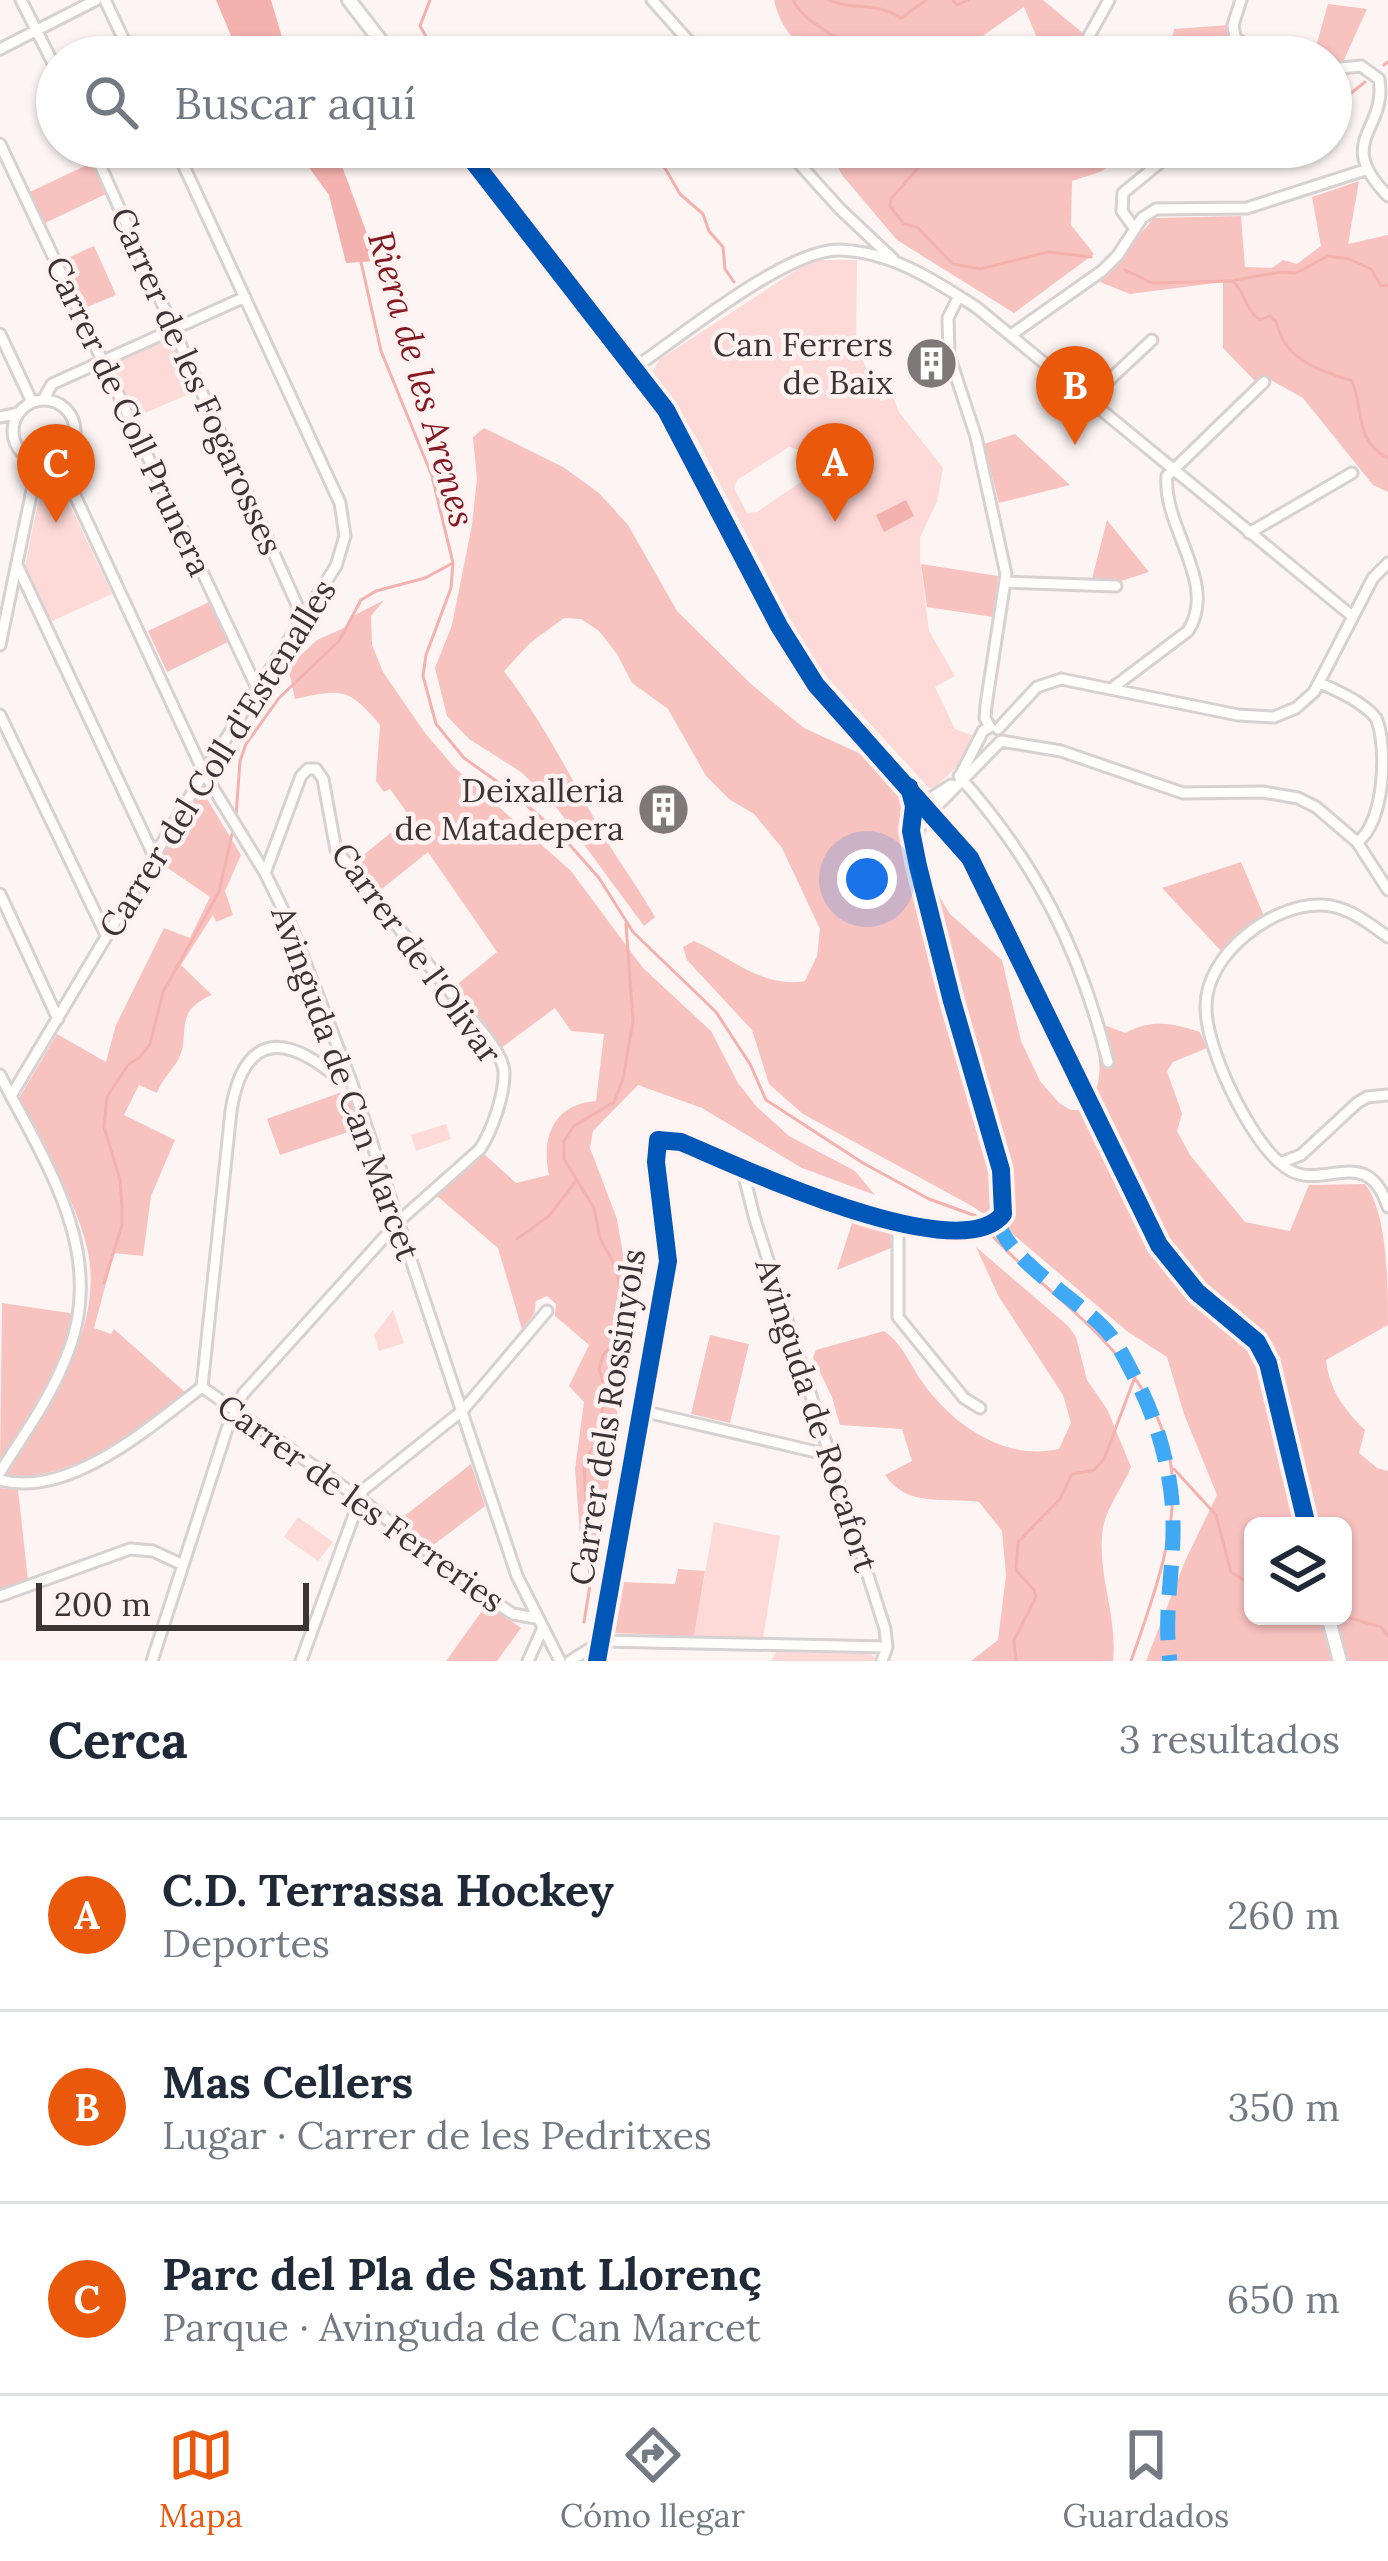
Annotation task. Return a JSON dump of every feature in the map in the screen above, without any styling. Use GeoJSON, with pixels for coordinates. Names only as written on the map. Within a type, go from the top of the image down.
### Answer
{"type":"FeatureCollection","features":[{"type":"Feature","properties":{"kind":"street"},"geometry":{"type":"LineString","coordinates":[[21,0],[41,36]]}},
{"type":"Feature","properties":{"kind":"street"},"geometry":{"type":"LineString","coordinates":[[0,50],[96,0]]}},
{"type":"Feature","properties":{"kind":"street"},"geometry":{"type":"LineString","coordinates":[[105,0],[122,36]]}},
{"type":"Feature","properties":{"kind":"street"},"geometry":{"type":"LineString","coordinates":[[349,0],[377,36]]}},
{"type":"Feature","properties":{"kind":"street"},"geometry":{"type":"LineString","coordinates":[[652,0],[684,36]]}},
{"type":"Feature","properties":{"kind":"street"},"geometry":{"type":"LineString","coordinates":[[1089,36],[1109,0]]}},
{"type":"Feature","properties":{"kind":"street"},"geometry":{"type":"LineString","coordinates":[[1235,36],[1240,0]]}},
{"type":"Feature","properties":{"kind":"street"},"geometry":{"type":"LineString","coordinates":[[1352,67],[1372,70],[1381,84],[1381,104],[1365,146],[1365,170],[1388,196]]}},
{"type":"Feature","properties":{"kind":"street","name":"Carrer de Coll Prunera"},"geometry":{"type":"LineString","coordinates":[[0,143],[257,688]]}},
{"type":"Feature","properties":{"kind":"street","name":"Carrer de les Fogarosses"},"geometry":{"type":"LineString","coordinates":[[102,168],[302,616]]}},
{"type":"Feature","properties":{"kind":"street","name":"Carrer del Coll d'Estenalles"},"geometry":{"type":"LineString","coordinates":[[11,1096],[204,773],[336,566],[345,524],[340,502],[185,168]]}},
{"type":"Feature","properties":{"kind":"street"},"geometry":{"type":"LineString","coordinates":[[478,168],[676,427],[796,656],[816,685],[945,826],[984,884],[1159,1245],[1197,1292],[1257,1342],[1268,1363],[1305,1517]]}},
{"type":"Feature","properties":{"kind":"street"},"geometry":{"type":"LineString","coordinates":[[803,168],[897,262]]}},
{"type":"Feature","properties":{"kind":"street"},"geometry":{"type":"LineString","coordinates":[[1134,228],[1122,211],[1124,193],[1154,168]]}},
{"type":"Feature","properties":{"kind":"street"},"geometry":{"type":"LineString","coordinates":[[1011,335],[1102,271],[1134,228],[1156,209],[1247,208],[1365,170]]}},
{"type":"Feature","properties":{"kind":"street"},"geometry":{"type":"LineString","coordinates":[[848,217],[855,235],[854,251]]}},
{"type":"Feature","properties":{"kind":"street"},"geometry":{"type":"LineString","coordinates":[[633,369],[797,259],[822,251],[854,251],[897,262],[959,296],[1011,335],[1352,616]]}},
{"type":"Feature","properties":{"kind":"street"},"geometry":{"type":"LineString","coordinates":[[959,296],[948,318],[949,355],[995,511],[1005,582],[985,718],[994,728],[997,744]]}},
{"type":"Feature","properties":{"kind":"street"},"geometry":{"type":"LineString","coordinates":[[0,417],[38,401],[52,384],[245,297]]}},
{"type":"Feature","properties":{"kind":"street"},"geometry":{"type":"LineString","coordinates":[[0,334],[38,401]]}},
{"type":"Feature","properties":{"kind":"street"},"geometry":{"type":"LineString","coordinates":[[1090,398],[1152,340]]}},
{"type":"Feature","properties":{"kind":"street"},"geometry":{"type":"LineString","coordinates":[[1111,689],[1188,631],[1200,608],[1166,487],[1172,468],[1264,382]]}},
{"type":"Feature","properties":{"kind":"street"},"geometry":{"type":"LineString","coordinates":[[19,412],[13,428],[23,454],[38,461],[58,459],[74,440],[74,420],[61,405],[38,401]]}},
{"type":"Feature","properties":{"kind":"street","name":"Avinguda de Can Marcet"},"geometry":{"type":"LineString","coordinates":[[58,459],[204,773],[265,873],[300,947],[351,1081],[517,1576],[560,1661]]}},
{"type":"Feature","properties":{"kind":"street"},"geometry":{"type":"LineString","coordinates":[[0,645],[38,461]]}},
{"type":"Feature","properties":{"kind":"street"},"geometry":{"type":"LineString","coordinates":[[1250,533],[1352,472]]}},
{"type":"Feature","properties":{"kind":"street"},"geometry":{"type":"LineString","coordinates":[[961,778],[981,738],[1049,682],[1061,680],[1238,715],[1274,717],[1296,708],[1319,683],[1372,578],[1388,563]]}},
{"type":"Feature","properties":{"kind":"street"},"geometry":{"type":"LineString","coordinates":[[17,565],[154,856]]}},
{"type":"Feature","properties":{"kind":"street"},"geometry":{"type":"LineString","coordinates":[[1005,582],[1116,586]]}},
{"type":"Feature","properties":{"kind":"street"},"geometry":{"type":"LineString","coordinates":[[1319,683],[1377,720],[1384,745],[1387,780],[1370,827],[1357,842]]}},
{"type":"Feature","properties":{"kind":"street"},"geometry":{"type":"LineString","coordinates":[[0,715],[106,935]]}},
{"type":"Feature","properties":{"kind":"street"},"geometry":{"type":"LineString","coordinates":[[981,738],[985,745],[1061,751],[1183,794],[1264,792],[1298,798],[1357,842],[1388,890]]}},
{"type":"Feature","properties":{"kind":"street"},"geometry":{"type":"LineString","coordinates":[[916,823],[997,744]]}},
{"type":"Feature","properties":{"kind":"street","name":"Carrer de l'Olivar"},"geometry":{"type":"LineString","coordinates":[[265,873],[302,776],[316,769],[323,779],[336,850],[499,1056],[503,1080],[484,1144],[399,1221]]}},
{"type":"Feature","properties":{"kind":"street"},"geometry":{"type":"LineString","coordinates":[[961,778],[1014,842],[1045,891],[1089,995],[1108,1062]]}},
{"type":"Feature","properties":{"kind":"street","name":"Carrer dels Rossinyols"},"geometry":{"type":"LineString","coordinates":[[597,1661],[668,1261],[656,1142],[662,1137],[681,1142],[898,1224],[986,1228],[998,1221],[1006,1202],[914,846],[910,787]]}},
{"type":"Feature","properties":{"kind":"street"},"geometry":{"type":"LineString","coordinates":[[916,823],[945,826]]}},
{"type":"Feature","properties":{"kind":"street"},"geometry":{"type":"LineString","coordinates":[[0,894],[58,1019]]}},
{"type":"Feature","properties":{"kind":"street"},"geometry":{"type":"LineString","coordinates":[[1388,937],[1334,907],[1320,904],[1292,910],[1249,934],[1229,953],[1210,984],[1205,1008],[1215,1049],[1262,1148],[1293,1174],[1366,1174],[1382,1191],[1388,1207]]}},
{"type":"Feature","properties":{"kind":"street","name":"Carrer de les Ferreries"},"geometry":{"type":"LineString","coordinates":[[351,1081],[336,1077],[304,1054],[282,1048],[255,1054],[240,1074],[231,1112],[202,1387],[486,1596],[513,1614],[536,1618]]}},
{"type":"Feature","properties":{"kind":"street"},"geometry":{"type":"LineString","coordinates":[[0,1075],[66,1208],[79,1246],[83,1280],[81,1312],[66,1359],[0,1476],[28,1484],[90,1463],[137,1438],[202,1387]]}},
{"type":"Feature","properties":{"kind":"street"},"geometry":{"type":"LineString","coordinates":[[1280,1163],[1301,1155],[1357,1103],[1388,1095]]}},
{"type":"Feature","properties":{"kind":"street","name":"Avinguda de Rocafort"},"geometry":{"type":"LineString","coordinates":[[742,1168],[885,1629],[882,1661]]}},
{"type":"Feature","properties":{"kind":"street"},"geometry":{"type":"LineString","coordinates":[[152,1661],[235,1410],[253,1382],[399,1221]]}},
{"type":"Feature","properties":{"kind":"street"},"geometry":{"type":"LineString","coordinates":[[898,1224],[898,1317],[964,1398],[980,1408]]}},
{"type":"Feature","properties":{"kind":"street"},"geometry":{"type":"LineString","coordinates":[[301,1661],[358,1498],[377,1477],[463,1410],[547,1311]]}},
{"type":"Feature","properties":{"kind":"street"},"geometry":{"type":"LineString","coordinates":[[642,1411],[829,1455]]}},
{"type":"Feature","properties":{"kind":"street"},"geometry":{"type":"LineString","coordinates":[[0,1596],[130,1549],[153,1551],[183,1565]]}},
{"type":"Feature","properties":{"kind":"street"},"geometry":{"type":"LineString","coordinates":[[1330,1625],[1340,1661]]}},
{"type":"Feature","properties":{"kind":"street"},"geometry":{"type":"LineString","coordinates":[[528,1661],[542,1630]]}},
{"type":"Feature","properties":{"kind":"street"},"geometry":{"type":"LineString","coordinates":[[569,1661],[602,1641],[886,1647]]}},
{"type":"Feature","properties":{"kind":"shaded area"},"geometry":{"type":"Polygon","coordinates":[[[216,0],[271,0],[282,36],[231,36],[216,0]]]}},
{"type":"Feature","properties":{"kind":"shaded area"},"geometry":{"type":"Polygon","coordinates":[[[774,0],[1043,0],[1084,36],[1036,36],[1024,7],[983,36],[793,36],[774,0]]]}},
{"type":"Feature","properties":{"kind":"shaded area"},"geometry":{"type":"Polygon","coordinates":[[[1328,4],[1367,9],[1352,42],[1352,36],[1319,36],[1328,4]]]}},
{"type":"Feature","properties":{"kind":"shaded area"},"geometry":{"type":"Polygon","coordinates":[[[1228,25],[1231,36],[1173,36],[1174,29],[1228,25]]]}},
{"type":"Feature","properties":{"kind":"shaded area"},"geometry":{"type":"Polygon","coordinates":[[[80,168],[93,168],[106,194],[45,223],[30,192],[80,168]]]}},
{"type":"Feature","properties":{"kind":"shaded area"},"geometry":{"type":"Polygon","coordinates":[[[309,168],[343,168],[377,261],[346,263],[329,195],[309,168]]]}},
{"type":"Feature","properties":{"kind":"shaded area"},"geometry":{"type":"Polygon","coordinates":[[[838,168],[1107,168],[1072,181],[1071,225],[1094,254],[1014,313],[897,240],[838,168]]]}},
{"type":"Feature","properties":{"kind":"shaded area"},"geometry":{"type":"Polygon","coordinates":[[[1359,181],[1348,244],[1388,235],[1388,492],[1373,485],[1303,398],[1264,376],[1255,381],[1223,348],[1223,282],[1130,294],[1100,282],[1154,218],[1241,216],[1245,267],[1272,268],[1283,260],[1297,264],[1321,246],[1312,197],[1359,181]]]}},
{"type":"Feature","properties":{"kind":"shaded area"},"geometry":{"type":"Polygon","coordinates":[[[94,246],[116,295],[85,308],[63,260],[94,246]]]}},
{"type":"Feature","properties":{"kind":"shaded area"},"geometry":{"type":"Polygon","coordinates":[[[820,260],[857,260],[856,345],[881,401],[893,397],[899,412],[943,468],[937,502],[920,537],[920,560],[929,631],[955,676],[935,687],[955,729],[972,735],[961,762],[934,789],[828,678],[802,642],[696,437],[653,371],[659,360],[798,269],[820,260]],[[789,447],[737,480],[734,488],[747,513],[757,512],[817,471],[813,454],[789,447]]]}},
{"type":"Feature","properties":{"kind":"shaded area"},"geometry":{"type":"Polygon","coordinates":[[[171,337],[196,391],[136,417],[112,364],[171,337]]]}},
{"type":"Feature","properties":{"kind":"shaded area"},"geometry":{"type":"Polygon","coordinates":[[[484,428],[563,467],[599,493],[628,525],[677,611],[751,684],[804,728],[883,764],[905,811],[914,851],[942,901],[950,914],[1002,960],[1021,1041],[1040,1081],[1059,1103],[1083,1110],[1096,1089],[1098,1055],[1089,1019],[1125,1033],[1153,1024],[1190,1029],[1200,1032],[1207,1048],[1173,1062],[1167,1071],[1182,1114],[1177,1131],[1190,1155],[1245,1222],[1290,1231],[1309,1185],[1365,1184],[1382,1231],[1388,1325],[1326,1360],[1339,1398],[1365,1430],[1359,1453],[1388,1471],[1388,1661],[1146,1661],[1217,1495],[1167,1357],[1128,1332],[1014,1235],[972,1206],[803,1114],[769,1084],[752,1030],[687,960],[683,947],[694,941],[761,976],[805,981],[817,956],[820,929],[782,848],[754,814],[729,799],[706,776],[668,709],[632,683],[599,631],[581,619],[564,618],[530,643],[504,671],[655,917],[644,926],[554,804],[521,772],[469,739],[447,716],[435,668],[452,625],[477,479],[473,437],[484,428]]]}},
{"type":"Feature","properties":{"kind":"shaded area"},"geometry":{"type":"Polygon","coordinates":[[[1015,434],[1070,485],[999,503],[984,444],[1015,434]]]}},
{"type":"Feature","properties":{"kind":"shaded area"},"geometry":{"type":"Polygon","coordinates":[[[56,476],[112,594],[50,622],[25,567],[43,478],[56,476]]]}},
{"type":"Feature","properties":{"kind":"shaded area"},"geometry":{"type":"Polygon","coordinates":[[[906,500],[914,516],[884,532],[876,515],[906,500]]]}},
{"type":"Feature","properties":{"kind":"shaded area"},"geometry":{"type":"Polygon","coordinates":[[[1107,520],[1149,572],[1121,581],[1092,579],[1107,520]]]}},
{"type":"Feature","properties":{"kind":"shaded area"},"geometry":{"type":"Polygon","coordinates":[[[921,564],[998,576],[993,617],[927,607],[921,564]]]}},
{"type":"Feature","properties":{"kind":"shaded area"},"geometry":{"type":"Polygon","coordinates":[[[384,600],[371,616],[372,645],[383,672],[425,733],[454,767],[571,871],[643,968],[711,1031],[738,1083],[757,1107],[789,1136],[855,1171],[875,1195],[802,1168],[702,1108],[638,1085],[593,1131],[590,1148],[617,1219],[631,1302],[602,1535],[580,1536],[575,1469],[584,1402],[569,1386],[589,1345],[555,1316],[556,1304],[547,1296],[536,1301],[534,1314],[522,1329],[498,1248],[437,1196],[484,1154],[516,1183],[549,1175],[547,1148],[553,1125],[569,1109],[596,1101],[604,1034],[571,1031],[555,1008],[501,1048],[454,987],[497,952],[428,852],[378,892],[355,862],[410,817],[390,789],[384,792],[376,781],[380,725],[343,694],[295,699],[288,667],[317,640],[384,600]]]}},
{"type":"Feature","properties":{"kind":"shaded area"},"geometry":{"type":"Polygon","coordinates":[[[209,602],[228,642],[167,672],[148,631],[209,602]]]}},
{"type":"Feature","properties":{"kind":"shaded area"},"geometry":{"type":"Polygon","coordinates":[[[201,789],[241,855],[225,891],[233,915],[216,922],[213,915],[181,965],[212,995],[187,1016],[182,1051],[157,1093],[139,1085],[124,1115],[175,1140],[151,1196],[143,1256],[114,1253],[94,1328],[111,1334],[114,1329],[186,1393],[106,1451],[59,1470],[11,1478],[7,1473],[54,1395],[80,1340],[91,1282],[76,1212],[18,1100],[57,1034],[106,1062],[116,1025],[164,928],[190,938],[210,897],[159,862],[201,789]]]}},
{"type":"Feature","properties":{"kind":"shaded area"},"geometry":{"type":"Polygon","coordinates":[[[1241,862],[1264,916],[1223,953],[1162,888],[1241,862]]]}},
{"type":"Feature","properties":{"kind":"shaded area"},"geometry":{"type":"Polygon","coordinates":[[[342,1092],[360,1128],[280,1155],[267,1119],[342,1092]]]}},
{"type":"Feature","properties":{"kind":"shaded area"},"geometry":{"type":"Polygon","coordinates":[[[446,1124],[451,1139],[416,1151],[411,1135],[446,1124]]]}},
{"type":"Feature","properties":{"kind":"shaded area"},"geometry":{"type":"Polygon","coordinates":[[[853,1220],[890,1230],[891,1248],[837,1270],[853,1220]]]}},
{"type":"Feature","properties":{"kind":"shaded area"},"geometry":{"type":"Polygon","coordinates":[[[976,1247],[1076,1337],[1087,1380],[1107,1409],[1131,1467],[1103,1528],[1113,1661],[971,1661],[998,1640],[1006,1575],[1002,1531],[979,1502],[915,1497],[894,1485],[885,1475],[912,1461],[902,1429],[840,1425],[813,1358],[816,1350],[884,1331],[936,1399],[965,1426],[1019,1450],[1059,1449],[1071,1423],[1063,1395],[999,1297],[976,1247]]]}},
{"type":"Feature","properties":{"kind":"shaded area"},"geometry":{"type":"Polygon","coordinates":[[[2,1303],[76,1314],[58,1364],[0,1464],[2,1303]]]}},
{"type":"Feature","properties":{"kind":"shaded area"},"geometry":{"type":"Polygon","coordinates":[[[393,1310],[404,1343],[379,1351],[374,1335],[393,1310]]]}},
{"type":"Feature","properties":{"kind":"shaded area"},"geometry":{"type":"Polygon","coordinates":[[[710,1335],[749,1344],[730,1423],[691,1414],[710,1335]]]}},
{"type":"Feature","properties":{"kind":"shaded area"},"geometry":{"type":"Polygon","coordinates":[[[471,1464],[485,1506],[432,1546],[398,1521],[471,1464]]]}},
{"type":"Feature","properties":{"kind":"shaded area"},"geometry":{"type":"Polygon","coordinates":[[[0,1488],[18,1490],[28,1580],[0,1591],[0,1488]]]}},
{"type":"Feature","properties":{"kind":"shaded area"},"geometry":{"type":"Polygon","coordinates":[[[298,1517],[333,1542],[318,1561],[284,1537],[298,1517]]]}},
{"type":"Feature","properties":{"kind":"shaded area"},"geometry":{"type":"Polygon","coordinates":[[[714,1522],[780,1536],[763,1638],[694,1636],[714,1522]]]}},
{"type":"Feature","properties":{"kind":"shaded area"},"geometry":{"type":"Polygon","coordinates":[[[678,1569],[705,1571],[694,1636],[614,1633],[620,1582],[675,1584],[678,1569]]]}},
{"type":"Feature","properties":{"kind":"shaded area"},"geometry":{"type":"Polygon","coordinates":[[[487,1604],[521,1628],[497,1661],[446,1661],[487,1604]]]}},
{"type":"Feature","properties":{"kind":"shaded area"},"geometry":{"type":"Polygon","coordinates":[[[776,1652],[871,1654],[875,1658],[771,1661],[776,1652]]]}},
{"type":"Feature","properties":{"kind":"waterway"},"geometry":{"type":"LineString","coordinates":[[426,36],[420,26],[430,0]]}},
{"type":"Feature","properties":{"kind":"waterway"},"geometry":{"type":"LineString","coordinates":[[793,0],[808,18],[835,36]]}},
{"type":"Feature","properties":{"kind":"waterway"},"geometry":{"type":"LineString","coordinates":[[829,0],[881,9],[901,18],[926,0]]}},
{"type":"Feature","properties":{"kind":"waterway"},"geometry":{"type":"LineString","coordinates":[[953,0],[957,5],[968,0]]}},
{"type":"Feature","properties":{"kind":"waterway"},"geometry":{"type":"LineString","coordinates":[[1384,65],[1388,62]]}},
{"type":"Feature","properties":{"kind":"waterway"},"geometry":{"type":"LineString","coordinates":[[1352,92],[1365,82]]}},
{"type":"Feature","properties":{"kind":"waterway"},"geometry":{"type":"LineString","coordinates":[[665,168],[680,194],[703,214],[709,231],[723,247],[725,269],[734,282]]}},
{"type":"Feature","properties":{"kind":"waterway"},"geometry":{"type":"LineString","coordinates":[[918,168],[890,206],[903,223],[918,228],[953,264],[980,269],[1048,252],[1091,257]]}},
{"type":"Feature","properties":{"kind":"waterway"},"geometry":{"type":"LineString","coordinates":[[1235,280],[1296,273],[1328,256],[1371,269],[1381,286],[1388,285]]}},
{"type":"Feature","properties":{"kind":"waterway","name":"Riera de les Arenes"},"geometry":{"type":"LineString","coordinates":[[361,262],[381,351],[432,476],[453,563],[451,588],[423,676],[436,724],[464,758],[561,835],[599,878],[633,932],[716,1012],[750,1064],[766,1100],[863,1163],[981,1222]]}},
{"type":"Feature","properties":{"kind":"waterway"},"geometry":{"type":"LineString","coordinates":[[1125,270],[1152,283],[1233,281],[1255,316],[1276,321],[1295,354],[1352,381],[1365,434],[1388,458]]}},
{"type":"Feature","properties":{"kind":"waterway"},"geometry":{"type":"LineString","coordinates":[[236,816],[240,761],[246,744],[279,698],[339,641],[361,600],[451,564]]}},
{"type":"Feature","properties":{"kind":"waterway"},"geometry":{"type":"LineString","coordinates":[[104,1283],[122,1225],[120,1180],[104,1127],[107,1097],[128,1065],[150,1044],[163,992],[219,892],[232,834]]}},
{"type":"Feature","properties":{"kind":"waterway"},"geometry":{"type":"LineString","coordinates":[[584,1622],[590,1585],[584,1465],[601,1431],[604,1385],[599,1369],[603,1355],[628,1328],[630,1317],[613,1262],[600,1238],[594,1208],[564,1159],[564,1141],[574,1126],[614,1102],[623,1079],[633,1021],[626,924]]}},
{"type":"Feature","properties":{"kind":"waterway"},"geometry":{"type":"LineString","coordinates":[[517,1239],[549,1216],[575,1182]]}},
{"type":"Feature","properties":{"kind":"waterway","name":"Riera de les Arenes"},"geometry":{"type":"LineString","coordinates":[[987,1230],[1121,1360],[1149,1400],[1165,1439],[1172,1479],[1171,1519],[1163,1562],[1131,1661]]}},
{"type":"Feature","properties":{"kind":"waterway"},"geometry":{"type":"LineString","coordinates":[[1016,1661],[1014,1640],[1036,1597],[1016,1570],[1018,1542],[1060,1499],[1072,1474],[1094,1470],[1104,1459],[1135,1377]]}},
{"type":"Feature","properties":{"kind":"waterway"},"geometry":{"type":"LineString","coordinates":[[1174,1469],[1216,1515],[1231,1572],[1244,1580]]}},
{"type":"Feature","properties":{"kind":"waterway"},"geometry":{"type":"LineString","coordinates":[[1352,1619],[1381,1627],[1388,1636]]}},
{"type":"Feature","properties":{"kind":"marked path"},"geometry":{"type":"LineString","coordinates":[[998,1221],[1027,1263],[1112,1337],[1151,1413],[1172,1505],[1170,1661]]}},
{"type":"Feature","properties":{"kind":"cycle path"},"geometry":{"type":"LineString","coordinates":[[478,168],[666,410],[779,626],[816,685],[970,858],[1159,1245],[1197,1292],[1257,1342],[1268,1363],[1305,1517]]}},
{"type":"Feature","properties":{"kind":"cycle path"},"geometry":{"type":"LineString","coordinates":[[597,1661],[668,1261],[656,1162],[658,1140],[681,1142],[796,1190],[897,1222],[942,1230],[979,1228],[1003,1214],[1001,1170],[918,866],[909,787]]}},
{"type":"Feature","properties":{"kind":"place","name":"Can Ferrers de Baix"},"geometry":{"type":"Point","coordinates":[932,363]}},
{"type":"Feature","properties":{"kind":"place","name":"Mas Cellers"},"geometry":{"type":"Point","coordinates":[1075,445]}},
{"type":"Feature","properties":{"kind":"place","name":"C.D. Terrassa Hockey"},"geometry":{"type":"Point","coordinates":[835,522]}},
{"type":"Feature","properties":{"kind":"place","name":"Parc del Pla de Sant Llorenç"},"geometry":{"type":"Point","coordinates":[56,523]}},
{"type":"Feature","properties":{"kind":"place","name":"Deixalleria de Matadepera"},"geometry":{"type":"Point","coordinates":[663,809]}}]}
